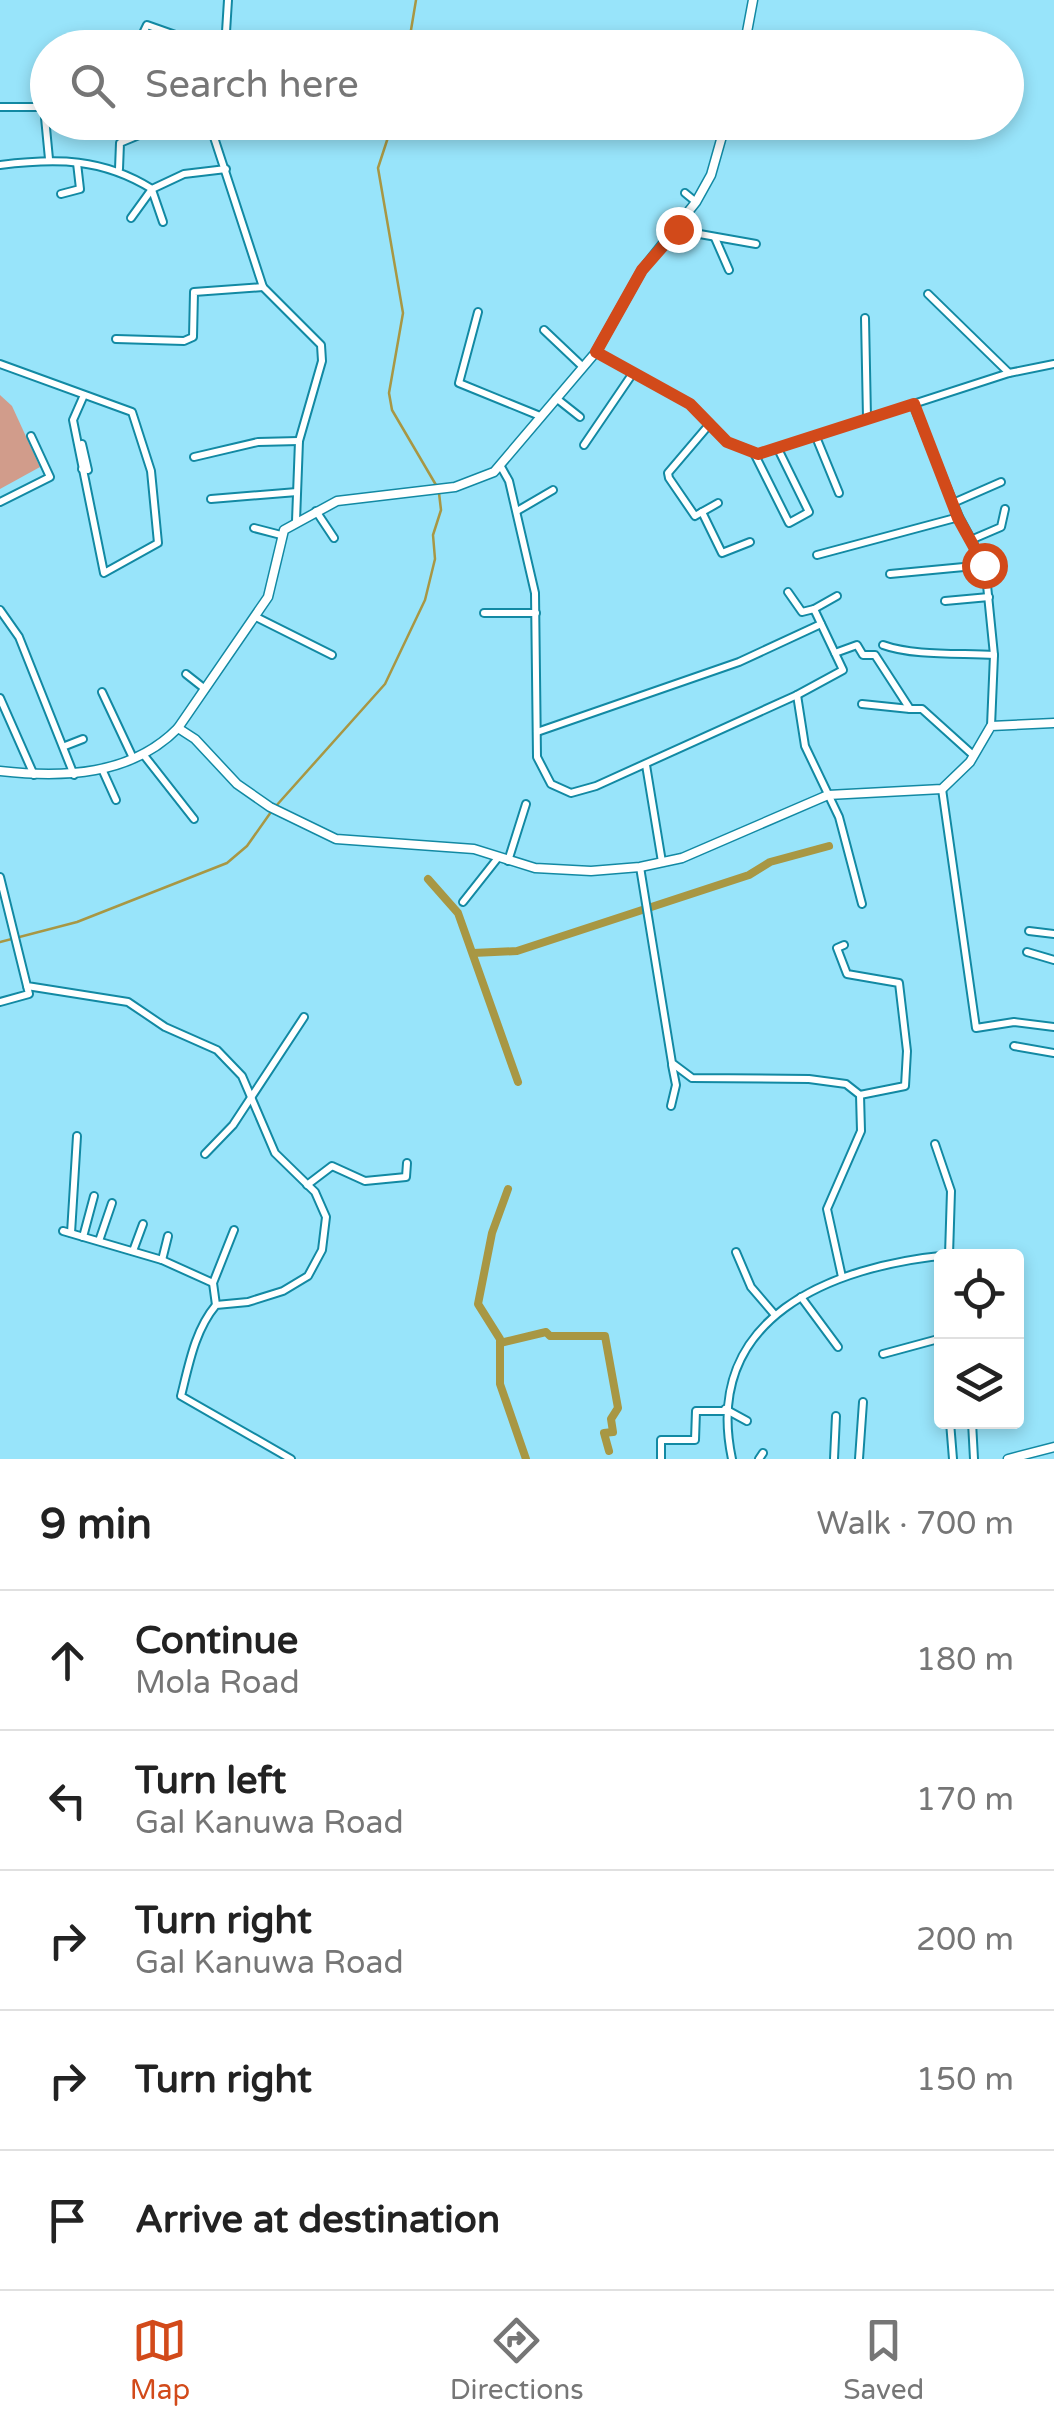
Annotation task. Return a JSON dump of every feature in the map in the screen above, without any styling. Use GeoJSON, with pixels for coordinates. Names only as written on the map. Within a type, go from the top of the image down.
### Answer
{"type":"FeatureCollection","features":[{"type":"Feature","properties":{"kind":"street"},"geometry":{"type":"LineString","coordinates":[[226,30],[228,0]]}},
{"type":"Feature","properties":{"kind":"street"},"geometry":{"type":"LineString","coordinates":[[747,30],[753,0]]}},
{"type":"Feature","properties":{"kind":"street"},"geometry":{"type":"LineString","coordinates":[[0,107],[30,107]]}},
{"type":"Feature","properties":{"kind":"street"},"geometry":{"type":"LineString","coordinates":[[47,140],[49,160]]}},
{"type":"Feature","properties":{"kind":"street"},"geometry":{"type":"LineString","coordinates":[[119,169],[120,143],[127,140]]}},
{"type":"Feature","properties":{"kind":"street"},"geometry":{"type":"LineString","coordinates":[[216,140],[262,287],[321,345],[322,361],[300,441],[296,522]]}},
{"type":"Feature","properties":{"kind":"street"},"geometry":{"type":"LineString","coordinates":[[0,771],[34,776],[74,775],[138,756],[178,728],[256,617],[268,597],[281,536],[296,522],[338,501],[455,487],[500,465],[596,352],[642,270],[696,202],[711,175],[721,140]]}},
{"type":"Feature","properties":{"kind":"street"},"geometry":{"type":"LineString","coordinates":[[0,165],[49,160],[119,169],[152,188],[163,222]]}},
{"type":"Feature","properties":{"kind":"street"},"geometry":{"type":"LineString","coordinates":[[61,194],[80,189],[77,163]]}},
{"type":"Feature","properties":{"kind":"street"},"geometry":{"type":"LineString","coordinates":[[131,218],[152,188],[184,174],[226,168]]}},
{"type":"Feature","properties":{"kind":"street"},"geometry":{"type":"LineString","coordinates":[[686,193],[696,202]]}},
{"type":"Feature","properties":{"kind":"street"},"geometry":{"type":"LineString","coordinates":[[677,230],[756,244]]}},
{"type":"Feature","properties":{"kind":"street"},"geometry":{"type":"LineString","coordinates":[[715,238],[729,270]]}},
{"type":"Feature","properties":{"kind":"street"},"geometry":{"type":"LineString","coordinates":[[116,339],[193,338],[194,292],[262,287]]}},
{"type":"Feature","properties":{"kind":"street"},"geometry":{"type":"LineString","coordinates":[[928,294],[1009,372]]}},
{"type":"Feature","properties":{"kind":"street"},"geometry":{"type":"LineString","coordinates":[[478,312],[459,384],[540,416]]}},
{"type":"Feature","properties":{"kind":"street"},"geometry":{"type":"LineString","coordinates":[[865,318],[867,418]]}},
{"type":"Feature","properties":{"kind":"street"},"geometry":{"type":"LineString","coordinates":[[544,330],[583,367]]}},
{"type":"Feature","properties":{"kind":"street"},"geometry":{"type":"LineString","coordinates":[[596,352],[690,404],[727,442],[754,452],[778,450],[1009,372],[1054,364]]}},
{"type":"Feature","properties":{"kind":"street"},"geometry":{"type":"LineString","coordinates":[[0,364],[132,412],[151,471],[158,543],[149,552],[104,574],[73,420],[84,395]]}},
{"type":"Feature","properties":{"kind":"street"},"geometry":{"type":"LineString","coordinates":[[584,445],[633,373]]}},
{"type":"Feature","properties":{"kind":"street"},"geometry":{"type":"LineString","coordinates":[[556,398],[580,417]]}},
{"type":"Feature","properties":{"kind":"street"},"geometry":{"type":"LineString","coordinates":[[178,728],[195,739],[237,784],[270,808],[336,839],[474,848],[497,860],[592,871],[662,862],[738,836],[828,794],[942,789],[973,755],[991,726],[994,654],[990,596],[984,565],[958,518],[914,404]]}},
{"type":"Feature","properties":{"kind":"street"},"geometry":{"type":"LineString","coordinates":[[708,426],[668,473],[695,516],[718,503]]}},
{"type":"Feature","properties":{"kind":"street"},"geometry":{"type":"LineString","coordinates":[[0,502],[50,477],[32,436]]}},
{"type":"Feature","properties":{"kind":"street"},"geometry":{"type":"LineString","coordinates":[[816,437],[838,493]]}},
{"type":"Feature","properties":{"kind":"street"},"geometry":{"type":"LineString","coordinates":[[194,457],[258,442],[300,441]]}},
{"type":"Feature","properties":{"kind":"street"},"geometry":{"type":"LineString","coordinates":[[82,444],[88,470],[82,469]]}},
{"type":"Feature","properties":{"kind":"street"},"geometry":{"type":"LineString","coordinates":[[754,452],[789,523],[809,512],[778,450]]}},
{"type":"Feature","properties":{"kind":"street"},"geometry":{"type":"LineString","coordinates":[[500,465],[517,511],[536,613],[536,732],[543,773],[551,784],[572,793],[646,764],[840,674],[843,670],[814,610]]}},
{"type":"Feature","properties":{"kind":"street"},"geometry":{"type":"LineString","coordinates":[[952,503],[1002,482]]}},
{"type":"Feature","properties":{"kind":"street"},"geometry":{"type":"LineString","coordinates":[[517,511],[553,490]]}},
{"type":"Feature","properties":{"kind":"street"},"geometry":{"type":"LineString","coordinates":[[212,500],[298,492]]}},
{"type":"Feature","properties":{"kind":"street"},"geometry":{"type":"LineString","coordinates":[[973,539],[1001,526],[1005,509]]}},
{"type":"Feature","properties":{"kind":"street"},"geometry":{"type":"LineString","coordinates":[[316,510],[334,538]]}},
{"type":"Feature","properties":{"kind":"street"},"geometry":{"type":"LineString","coordinates":[[702,512],[722,554],[750,542]]}},
{"type":"Feature","properties":{"kind":"street"},"geometry":{"type":"LineString","coordinates":[[817,555],[958,518]]}},
{"type":"Feature","properties":{"kind":"street"},"geometry":{"type":"LineString","coordinates":[[254,528],[281,536]]}},
{"type":"Feature","properties":{"kind":"street"},"geometry":{"type":"LineString","coordinates":[[890,574],[984,565]]}},
{"type":"Feature","properties":{"kind":"street"},"geometry":{"type":"LineString","coordinates":[[788,592],[802,612],[814,610],[836,596]]}},
{"type":"Feature","properties":{"kind":"street"},"geometry":{"type":"LineString","coordinates":[[945,601],[990,596]]}},
{"type":"Feature","properties":{"kind":"street"},"geometry":{"type":"LineString","coordinates":[[0,610],[20,637],[74,775]]}},
{"type":"Feature","properties":{"kind":"street"},"geometry":{"type":"LineString","coordinates":[[484,613],[536,613]]}},
{"type":"Feature","properties":{"kind":"street"},"geometry":{"type":"LineString","coordinates":[[256,617],[332,655]]}},
{"type":"Feature","properties":{"kind":"street"},"geometry":{"type":"LineString","coordinates":[[536,732],[739,662],[821,624]]}},
{"type":"Feature","properties":{"kind":"street"},"geometry":{"type":"LineString","coordinates":[[835,653],[856,645],[863,655],[874,656],[910,709]]}},
{"type":"Feature","properties":{"kind":"street"},"geometry":{"type":"LineString","coordinates":[[883,645],[902,652],[919,649],[994,654]]}},
{"type":"Feature","properties":{"kind":"street"},"geometry":{"type":"LineString","coordinates":[[186,674],[205,689]]}},
{"type":"Feature","properties":{"kind":"street"},"geometry":{"type":"LineString","coordinates":[[102,692],[138,756],[194,819]]}},
{"type":"Feature","properties":{"kind":"street"},"geometry":{"type":"LineString","coordinates":[[797,695],[806,746],[839,817],[862,904]]}},
{"type":"Feature","properties":{"kind":"street"},"geometry":{"type":"LineString","coordinates":[[0,698],[34,776]]}},
{"type":"Feature","properties":{"kind":"street"},"geometry":{"type":"LineString","coordinates":[[862,704],[922,709],[973,755]]}},
{"type":"Feature","properties":{"kind":"street"},"geometry":{"type":"LineString","coordinates":[[991,726],[1054,724]]}},
{"type":"Feature","properties":{"kind":"street"},"geometry":{"type":"LineString","coordinates":[[64,746],[83,739]]}},
{"type":"Feature","properties":{"kind":"street"},"geometry":{"type":"LineString","coordinates":[[646,764],[662,862]]}},
{"type":"Feature","properties":{"kind":"street"},"geometry":{"type":"LineString","coordinates":[[102,769],[116,800]]}},
{"type":"Feature","properties":{"kind":"street"},"geometry":{"type":"LineString","coordinates":[[942,789],[976,1028],[1014,1022],[1054,1027]]}},
{"type":"Feature","properties":{"kind":"street"},"geometry":{"type":"LineString","coordinates":[[508,862],[526,804]]}},
{"type":"Feature","properties":{"kind":"street"},"geometry":{"type":"LineString","coordinates":[[464,902],[497,860]]}},
{"type":"Feature","properties":{"kind":"street"},"geometry":{"type":"LineString","coordinates":[[640,867],[676,1084],[671,1106]]}},
{"type":"Feature","properties":{"kind":"street"},"geometry":{"type":"LineString","coordinates":[[0,877],[15,926],[28,994],[0,1002]]}},
{"type":"Feature","properties":{"kind":"street"},"geometry":{"type":"LineString","coordinates":[[1029,931],[1054,934]]}},
{"type":"Feature","properties":{"kind":"street"},"geometry":{"type":"LineString","coordinates":[[672,1064],[692,1078],[809,1079],[846,1084],[860,1095],[904,1086],[906,1050],[899,983],[847,974],[836,948],[844,945]]}},
{"type":"Feature","properties":{"kind":"street"},"geometry":{"type":"LineString","coordinates":[[1027,952],[1054,960]]}},
{"type":"Feature","properties":{"kind":"street"},"geometry":{"type":"LineString","coordinates":[[27,986],[128,1002],[164,1027],[217,1050],[242,1076],[275,1153],[307,1185],[326,1217],[322,1250],[308,1276],[284,1290],[248,1302],[216,1305]]}},
{"type":"Feature","properties":{"kind":"street"},"geometry":{"type":"LineString","coordinates":[[204,1154],[252,1097],[304,1017]]}},
{"type":"Feature","properties":{"kind":"street"},"geometry":{"type":"LineString","coordinates":[[1014,1046],[1054,1053]]}},
{"type":"Feature","properties":{"kind":"street"},"geometry":{"type":"LineString","coordinates":[[842,1277],[827,1209],[861,1131],[860,1095]]}},
{"type":"Feature","properties":{"kind":"street"},"geometry":{"type":"LineString","coordinates":[[78,1136],[67,1232],[134,1250],[213,1283]]}},
{"type":"Feature","properties":{"kind":"street"},"geometry":{"type":"LineString","coordinates":[[935,1144],[951,1192],[949,1249]]}},
{"type":"Feature","properties":{"kind":"street"},"geometry":{"type":"LineString","coordinates":[[307,1185],[332,1166],[365,1182],[406,1177],[408,1163]]}},
{"type":"Feature","properties":{"kind":"street"},"geometry":{"type":"LineString","coordinates":[[83,1237],[94,1196]]}},
{"type":"Feature","properties":{"kind":"street"},"geometry":{"type":"LineString","coordinates":[[99,1241],[112,1203]]}},
{"type":"Feature","properties":{"kind":"street"},"geometry":{"type":"LineString","coordinates":[[134,1250],[143,1224]]}},
{"type":"Feature","properties":{"kind":"street"},"geometry":{"type":"LineString","coordinates":[[234,1230],[213,1283],[216,1305],[193,1350],[181,1396],[291,1459]]}},
{"type":"Feature","properties":{"kind":"street"},"geometry":{"type":"LineString","coordinates":[[162,1260],[168,1236]]}},
{"type":"Feature","properties":{"kind":"street"},"geometry":{"type":"LineString","coordinates":[[736,1252],[751,1287],[775,1315]]}},
{"type":"Feature","properties":{"kind":"street"},"geometry":{"type":"LineString","coordinates":[[732,1459],[725,1410],[734,1370],[749,1342],[775,1315],[842,1277],[934,1259]]}},
{"type":"Feature","properties":{"kind":"street"},"geometry":{"type":"LineString","coordinates":[[801,1297],[838,1347]]}},
{"type":"Feature","properties":{"kind":"street"},"geometry":{"type":"LineString","coordinates":[[883,1354],[938,1339]]}},
{"type":"Feature","properties":{"kind":"street"},"geometry":{"type":"LineString","coordinates":[[859,1459],[863,1402]]}},
{"type":"Feature","properties":{"kind":"street"},"geometry":{"type":"LineString","coordinates":[[661,1459],[661,1440],[695,1440],[696,1411],[725,1410],[747,1421]]}},
{"type":"Feature","properties":{"kind":"street"},"geometry":{"type":"LineString","coordinates":[[834,1459],[836,1416]]}},
{"type":"Feature","properties":{"kind":"street"},"geometry":{"type":"LineString","coordinates":[[951,1429],[953,1459]]}},
{"type":"Feature","properties":{"kind":"street"},"geometry":{"type":"LineString","coordinates":[[972,1429],[974,1459]]}},
{"type":"Feature","properties":{"kind":"street"},"geometry":{"type":"LineString","coordinates":[[1008,1459],[1031,1456],[1054,1446]]}},
{"type":"Feature","properties":{"kind":"shaded area"},"geometry":{"type":"Polygon","coordinates":[[[0,395],[12,406],[40,467],[0,489],[0,395]]]}},
{"type":"Feature","properties":{"kind":"waterway"},"geometry":{"type":"LineString","coordinates":[[411,30],[416,0]]}},
{"type":"Feature","properties":{"kind":"waterway"},"geometry":{"type":"LineString","coordinates":[[387,140],[378,168],[403,313],[389,393],[392,410],[436,485]]}},
{"type":"Feature","properties":{"kind":"waterway"},"geometry":{"type":"LineString","coordinates":[[276,806],[385,684],[425,600],[435,559],[433,535],[441,510],[439,493]]}},
{"type":"Feature","properties":{"kind":"waterway"},"geometry":{"type":"LineString","coordinates":[[0,942],[77,922],[227,863],[247,846],[271,812]]}},
{"type":"Feature","properties":{"kind":"waterway"},"geometry":{"type":"LineString","coordinates":[[473,953],[517,951],[749,875],[770,862],[829,846]]}},
{"type":"Feature","properties":{"kind":"waterway"},"geometry":{"type":"LineString","coordinates":[[428,879],[458,913],[518,1082]]}},
{"type":"Feature","properties":{"kind":"waterway"},"geometry":{"type":"LineString","coordinates":[[508,1189],[492,1233],[478,1304],[500,1339],[500,1384],[526,1459]]}},
{"type":"Feature","properties":{"kind":"waterway"},"geometry":{"type":"LineString","coordinates":[[500,1343],[546,1332],[550,1336],[605,1336],[618,1408],[611,1419],[613,1432],[604,1433],[609,1451]]}},
{"type":"Feature","properties":{"kind":"route"},"geometry":{"type":"LineString","coordinates":[[678,229],[642,270],[596,352],[690,404],[727,442],[758,454],[914,404],[958,518],[984,565]]}}]}
